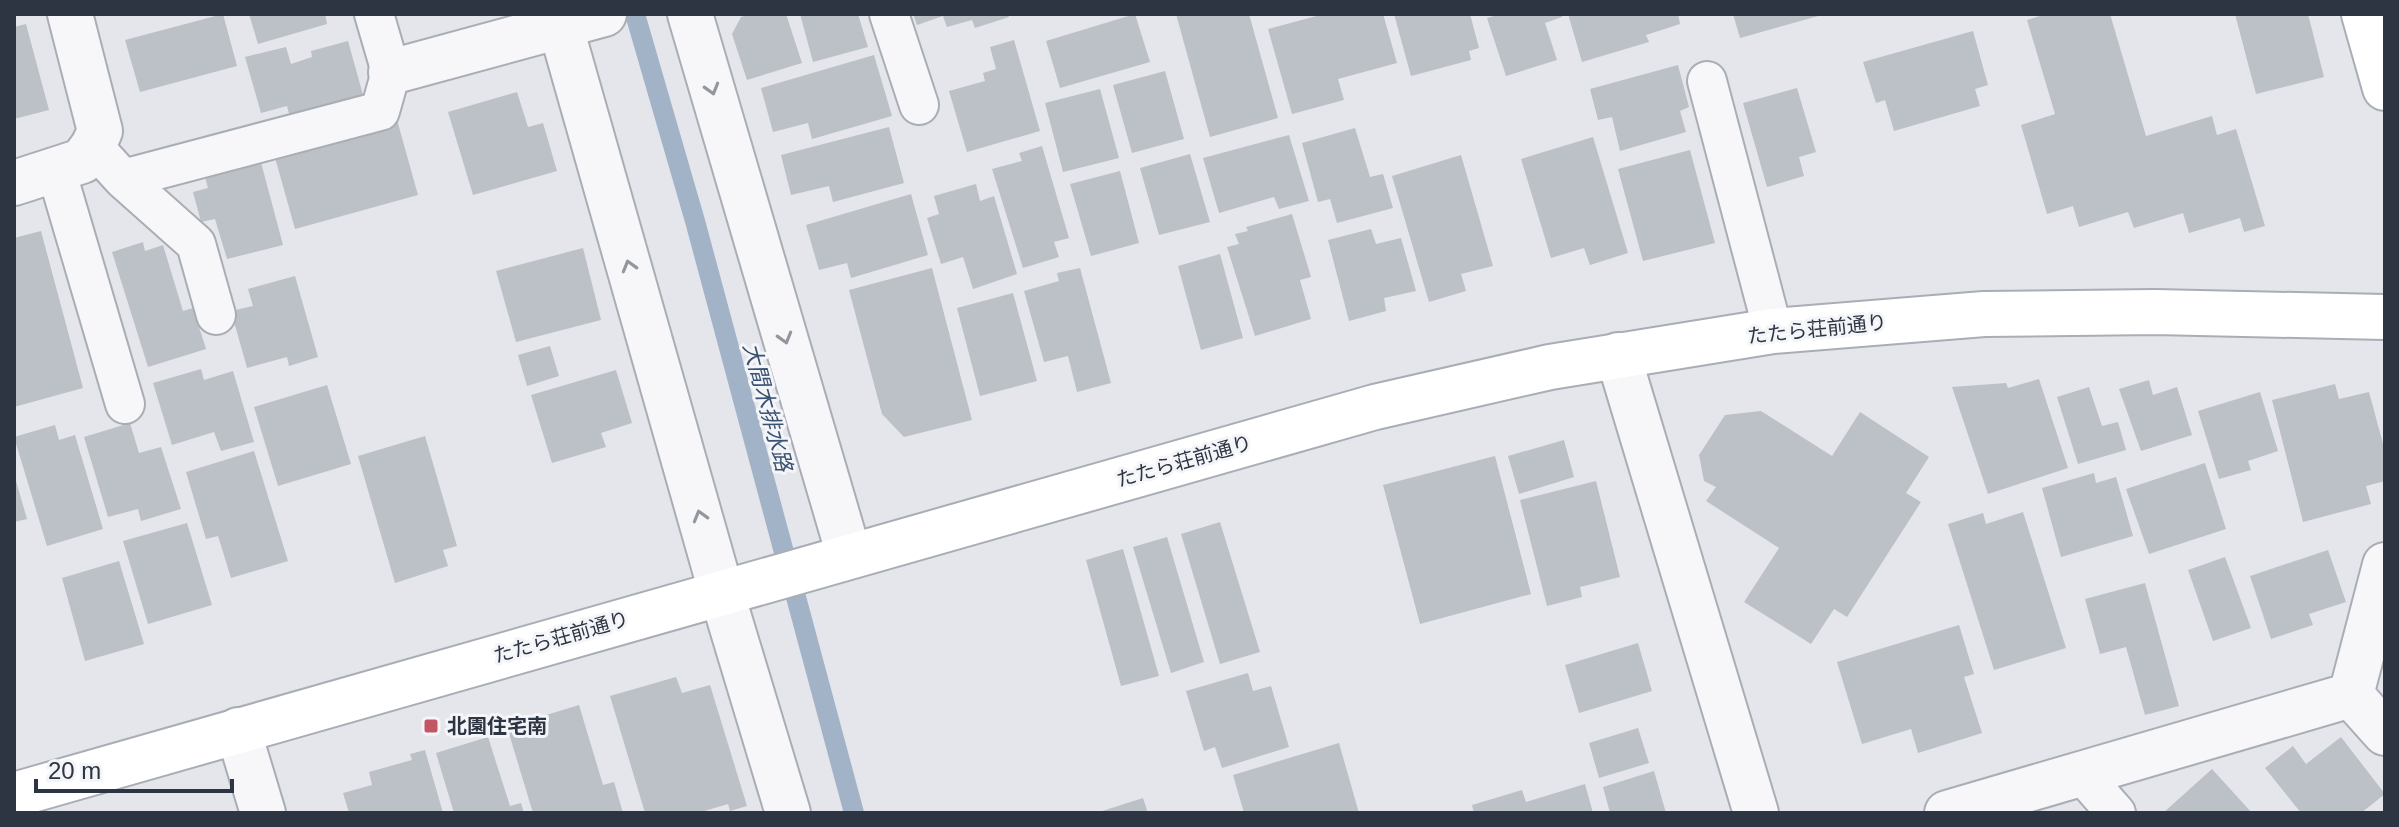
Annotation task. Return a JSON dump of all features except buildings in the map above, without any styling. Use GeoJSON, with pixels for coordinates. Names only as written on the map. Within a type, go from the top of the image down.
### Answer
{"type":"FeatureCollection","features":[{"type":"Feature","properties":{"kind":"street"},"geometry":{"type":"LineString","coordinates":[[14,183],[82,161],[100,131],[70,14]]}},
{"type":"Feature","properties":{"kind":"street"},"geometry":{"type":"LineString","coordinates":[[391,72],[559,20],[604,14]]}},
{"type":"Feature","properties":{"kind":"street"},"geometry":{"type":"LineString","coordinates":[[690,14],[838,558]]}},
{"type":"Feature","properties":{"kind":"street"},"geometry":{"type":"LineString","coordinates":[[2364,14],[2382,67]]}},
{"type":"Feature","properties":{"kind":"street"},"geometry":{"type":"LineString","coordinates":[[559,20],[736,587],[788,813]]}},
{"type":"Feature","properties":{"kind":"street","name":"たたら荘前通り"},"geometry":{"type":"LineString","coordinates":[[14,795],[838,558],[1470,383],[1618,355],[1773,331],[1984,314],[2155,312],[2385,317]]}},
{"type":"Feature","properties":{"kind":"street"},"geometry":{"type":"LineString","coordinates":[[1618,355],[1756,813]]}},
{"type":"Feature","properties":{"kind":"street"},"geometry":{"type":"LineString","coordinates":[[2351,695],[2385,565]]}},
{"type":"Feature","properties":{"kind":"street"},"geometry":{"type":"LineString","coordinates":[[2351,695],[2385,733]]}},
{"type":"Feature","properties":{"kind":"street"},"geometry":{"type":"LineString","coordinates":[[1947,813],[2351,695]]}},
{"type":"Feature","properties":{"kind":"street"},"geometry":{"type":"LineString","coordinates":[[238,730],[263,813]]}},
{"type":"Feature","properties":{"kind":"lane"},"geometry":{"type":"LineString","coordinates":[[123,179],[380,111],[391,72],[374,14]]}},
{"type":"Feature","properties":{"kind":"lane"},"geometry":{"type":"LineString","coordinates":[[889,14],[919,105]]}},
{"type":"Feature","properties":{"kind":"lane"},"geometry":{"type":"LineString","coordinates":[[1707,81],[1773,331]]}},
{"type":"Feature","properties":{"kind":"lane"},"geometry":{"type":"LineString","coordinates":[[93,146],[123,179],[196,244],[216,315]]}},
{"type":"Feature","properties":{"kind":"lane"},"geometry":{"type":"LineString","coordinates":[[56,170],[125,404]]}},
{"type":"Feature","properties":{"kind":"lane"},"geometry":{"type":"LineString","coordinates":[[2081,773],[2116,813]]}},
{"type":"Feature","properties":{"kind":"waterway","name":"大間木排水路"},"geometry":{"type":"LineString","coordinates":[[635,14],[695,221],[854,813]]}},
{"type":"Feature","properties":{"kind":"place","name":"北園住宅南"},"geometry":{"type":"Point","coordinates":[431,726]}}]}
